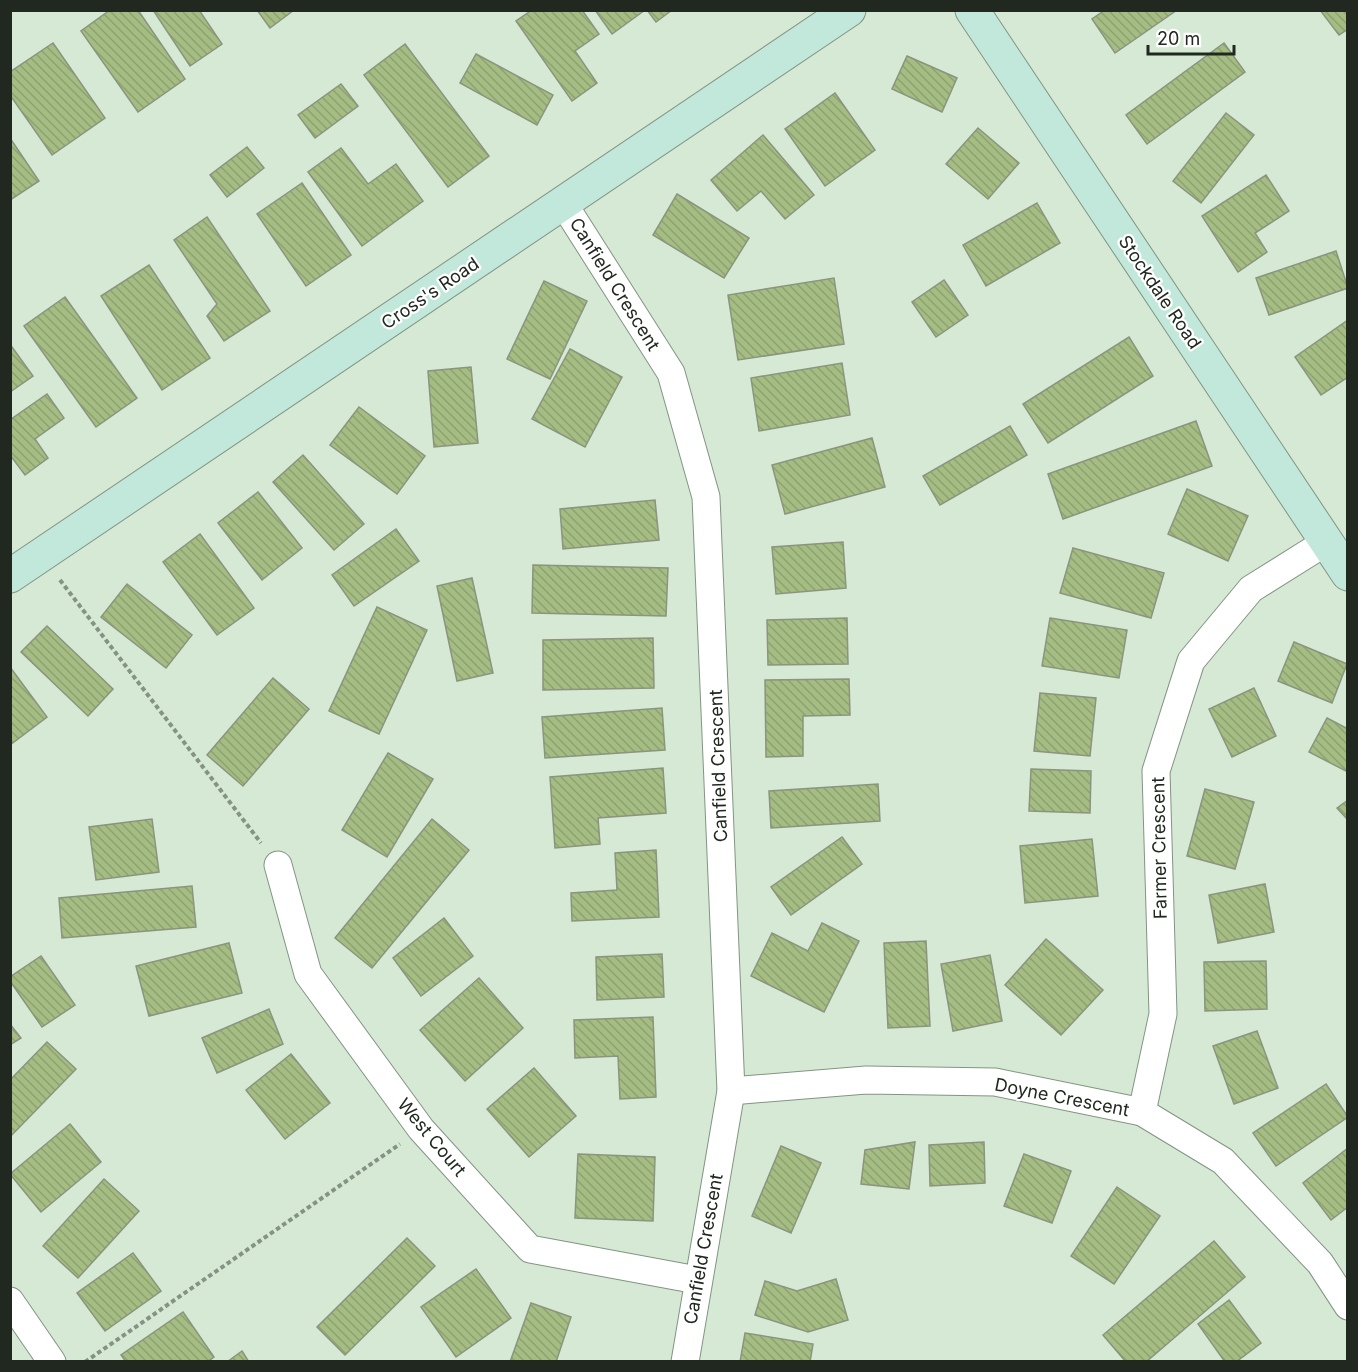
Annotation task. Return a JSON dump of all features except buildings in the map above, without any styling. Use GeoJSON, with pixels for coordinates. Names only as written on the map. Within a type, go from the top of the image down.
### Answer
{"type":"FeatureCollection","features":[{"type":"Feature","properties":{"kind":"street","name":"Cross's Road"},"geometry":{"type":"LineString","coordinates":[[10,576],[849,10]]}},
{"type":"Feature","properties":{"kind":"street","name":"Stockdale Road"},"geometry":{"type":"LineString","coordinates":[[972,10],[1347,574]]}},
{"type":"Feature","properties":{"kind":"street","name":"Canfield Crescent"},"geometry":{"type":"LineString","coordinates":[[563,203],[671,373],[706,497],[731,1091],[697,1280],[685,1362]]}},
{"type":"Feature","properties":{"kind":"street","name":"Farmer Crescent"},"geometry":{"type":"LineString","coordinates":[[1142,1113],[1163,1014],[1156,771],[1191,661],[1251,589],[1326,542]]}},
{"type":"Feature","properties":{"kind":"street","name":"West Court"},"geometry":{"type":"LineString","coordinates":[[278,865],[308,974],[421,1129],[530,1248],[697,1280]]}},
{"type":"Feature","properties":{"kind":"street","name":"Doyne Crescent"},"geometry":{"type":"LineString","coordinates":[[731,1091],[866,1080],[995,1082],[1142,1113],[1223,1161],[1320,1263],[1347,1306]]}},
{"type":"Feature","properties":{"kind":"street"},"geometry":{"type":"LineString","coordinates":[[10,1301],[52,1362]]}},
{"type":"Feature","properties":{"kind":"path"},"geometry":{"type":"LineString","coordinates":[[41,555],[278,865]]}},
{"type":"Feature","properties":{"kind":"path"},"geometry":{"type":"LineString","coordinates":[[85,1362],[421,1129]]}}]}
